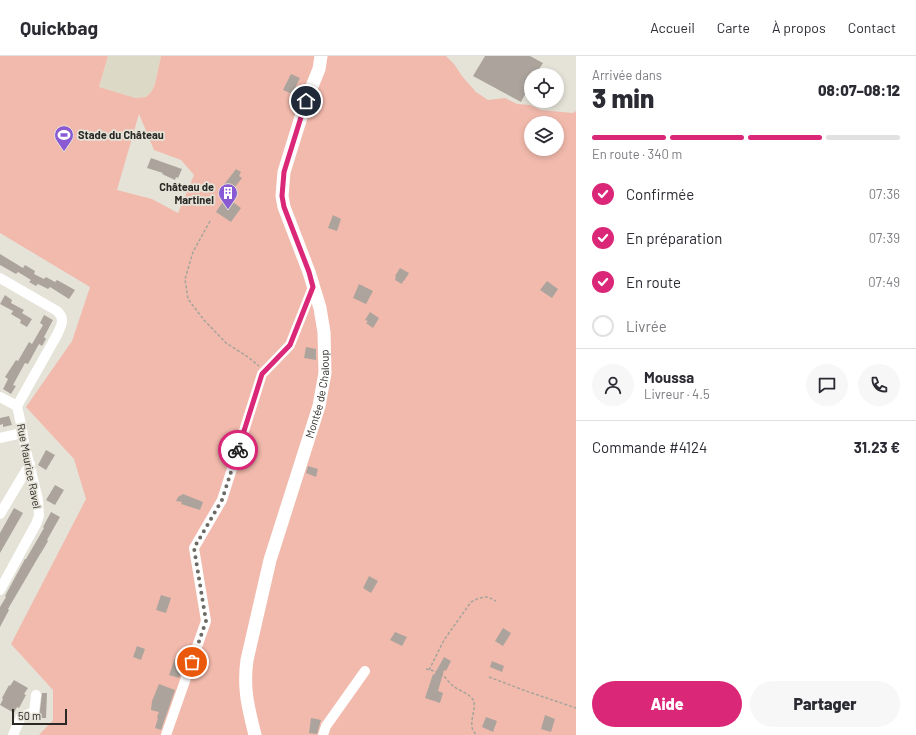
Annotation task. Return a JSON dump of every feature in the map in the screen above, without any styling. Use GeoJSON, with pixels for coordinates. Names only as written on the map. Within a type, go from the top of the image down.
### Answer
{"type":"FeatureCollection","features":[{"type":"Feature","properties":{"kind":"main road","name":"Montée de Chaloup"},"geometry":{"type":"LineString","coordinates":[[255,735],[248,708],[245,686],[247,660],[270,560],[312,432],[323,389],[325,373],[324,332],[320,308],[309,272],[284,207],[282,196],[284,172],[306,101],[317,75],[321,56]]}},
{"type":"Feature","properties":{"kind":"street"},"geometry":{"type":"LineString","coordinates":[[0,397],[17,406],[62,325],[63,319],[61,314],[57,311],[1,281]]}},
{"type":"Feature","properties":{"kind":"street"},"geometry":{"type":"LineString","coordinates":[[166,735],[206,621],[194,548],[222,500],[262,374],[290,345],[313,287]]}},
{"type":"Feature","properties":{"kind":"street","name":"Rue Maurice Ravel"},"geometry":{"type":"LineString","coordinates":[[0,590],[39,516],[38,500],[17,406]]}},
{"type":"Feature","properties":{"kind":"street"},"geometry":{"type":"LineString","coordinates":[[0,438],[22,433]]}},
{"type":"Feature","properties":{"kind":"street"},"geometry":{"type":"LineString","coordinates":[[0,514],[30,464]]}},
{"type":"Feature","properties":{"kind":"street"},"geometry":{"type":"LineString","coordinates":[[323,735],[326,726],[365,671]]}},
{"type":"Feature","properties":{"kind":"street"},"geometry":{"type":"LineString","coordinates":[[13,735],[21,717],[34,712],[36,695]]}},
{"type":"Feature","properties":{"kind":"path"},"geometry":{"type":"LineString","coordinates":[[210,221],[193,252],[185,279],[188,299],[204,320],[226,343],[248,357],[265,371]]}},
{"type":"Feature","properties":{"kind":"path"},"geometry":{"type":"LineString","coordinates":[[429,670],[444,640],[471,602],[483,597],[488,597],[496,601]]}},
{"type":"Feature","properties":{"kind":"path"},"geometry":{"type":"LineString","coordinates":[[426,669],[441,674],[453,686],[472,698],[474,703],[472,727],[474,733],[477,735]]}},
{"type":"Feature","properties":{"kind":"path"},"geometry":{"type":"LineString","coordinates":[[488,677],[576,708]]}},
{"type":"Feature","properties":{"kind":"shaded area"},"geometry":{"type":"Polygon","coordinates":[[[0,56],[108,56],[99,87],[135,98],[146,97],[152,91],[161,56],[446,56],[476,92],[488,100],[505,98],[517,104],[524,105],[524,108],[537,108],[541,110],[573,113],[576,111],[576,735],[39,735],[53,720],[53,690],[11,644],[86,499],[74,459],[26,407],[72,341],[90,287],[0,233],[0,56]],[[139,114],[117,190],[152,199],[178,213],[194,175],[181,160],[154,150],[139,114]]]}},
{"type":"Feature","properties":{"kind":"shaded area"},"geometry":{"type":"Polygon","coordinates":[[[108,56],[161,56],[152,91],[146,97],[135,98],[99,88],[108,56]]]}},
{"type":"Feature","properties":{"kind":"building"},"geometry":{"type":"Polygon","coordinates":[[[485,56],[530,56],[543,63],[540,68],[524,68],[524,96],[521,102],[473,76],[485,56]]]}},
{"type":"Feature","properties":{"kind":"building"},"geometry":{"type":"Polygon","coordinates":[[[291,74],[300,78],[292,94],[283,90],[291,74]]]}},
{"type":"Feature","properties":{"kind":"building"},"geometry":{"type":"Polygon","coordinates":[[[151,158],[182,169],[178,178],[176,177],[175,180],[162,174],[163,173],[147,168],[151,158]]]}},
{"type":"Feature","properties":{"kind":"building"},"geometry":{"type":"Polygon","coordinates":[[[236,169],[241,172],[239,176],[242,178],[231,192],[223,186],[236,169]]]}},
{"type":"Feature","properties":{"kind":"building","name":"Château de Martinel"},"geometry":{"type":"Polygon","coordinates":[[[226,197],[241,208],[231,222],[216,212],[226,197]]]}},
{"type":"Feature","properties":{"kind":"building"},"geometry":{"type":"Polygon","coordinates":[[[333,215],[341,219],[337,231],[328,228],[333,215]]]}},
{"type":"Feature","properties":{"kind":"building"},"geometry":{"type":"Polygon","coordinates":[[[0,254],[23,268],[25,265],[35,271],[34,274],[44,279],[46,277],[55,282],[57,280],[75,290],[69,299],[50,287],[48,289],[38,284],[36,286],[29,282],[31,280],[18,272],[16,274],[0,265],[0,254]]]}},
{"type":"Feature","properties":{"kind":"building"},"geometry":{"type":"Polygon","coordinates":[[[400,268],[409,273],[402,284],[395,280],[395,276],[400,268]]]}},
{"type":"Feature","properties":{"kind":"building"},"geometry":{"type":"Polygon","coordinates":[[[547,281],[558,289],[552,298],[540,290],[547,281]]]}},
{"type":"Feature","properties":{"kind":"building"},"geometry":{"type":"Polygon","coordinates":[[[359,284],[373,291],[366,304],[353,298],[359,284]]]}},
{"type":"Feature","properties":{"kind":"building"},"geometry":{"type":"Polygon","coordinates":[[[5,295],[12,300],[11,303],[24,310],[22,313],[32,319],[27,327],[20,323],[21,320],[11,314],[13,311],[0,304],[5,295]]]}},
{"type":"Feature","properties":{"kind":"building"},"geometry":{"type":"Polygon","coordinates":[[[370,312],[379,318],[373,328],[366,323],[368,321],[365,320],[370,312]]]}},
{"type":"Feature","properties":{"kind":"building"},"geometry":{"type":"Polygon","coordinates":[[[44,315],[53,320],[44,337],[46,339],[42,346],[39,344],[28,364],[25,363],[13,385],[16,386],[11,394],[3,389],[8,379],[5,377],[16,360],[18,361],[29,342],[32,344],[43,325],[40,323],[44,315]]]}},
{"type":"Feature","properties":{"kind":"building"},"geometry":{"type":"Polygon","coordinates":[[[306,347],[316,349],[316,360],[304,358],[306,347]]]}},
{"type":"Feature","properties":{"kind":"building"},"geometry":{"type":"Polygon","coordinates":[[[9,416],[12,425],[3,427],[3,424],[0,425],[0,418],[9,416]]]}},
{"type":"Feature","properties":{"kind":"building"},"geometry":{"type":"Polygon","coordinates":[[[46,450],[55,455],[46,470],[38,465],[46,450]]]}},
{"type":"Feature","properties":{"kind":"building"},"geometry":{"type":"Polygon","coordinates":[[[308,466],[318,469],[316,477],[306,473],[308,466]]]}},
{"type":"Feature","properties":{"kind":"building"},"geometry":{"type":"Polygon","coordinates":[[[55,485],[64,490],[55,505],[46,500],[55,485]]]}},
{"type":"Feature","properties":{"kind":"building"},"geometry":{"type":"Polygon","coordinates":[[[183,494],[203,502],[200,510],[176,501],[178,497],[183,494]]]}},
{"type":"Feature","properties":{"kind":"building"},"geometry":{"type":"Polygon","coordinates":[[[14,508],[23,513],[0,553],[0,533],[14,508]]]}},
{"type":"Feature","properties":{"kind":"building"},"geometry":{"type":"Polygon","coordinates":[[[51,512],[60,517],[47,540],[48,541],[8,609],[9,610],[0,627],[0,607],[25,559],[44,528],[43,527],[51,512]]]}},
{"type":"Feature","properties":{"kind":"building"},"geometry":{"type":"Polygon","coordinates":[[[369,576],[378,581],[371,593],[363,588],[369,576]]]}},
{"type":"Feature","properties":{"kind":"building"},"geometry":{"type":"Polygon","coordinates":[[[161,595],[171,598],[166,613],[156,610],[161,595]]]}},
{"type":"Feature","properties":{"kind":"building"},"geometry":{"type":"Polygon","coordinates":[[[503,628],[511,633],[503,646],[495,641],[503,628]]]}},
{"type":"Feature","properties":{"kind":"building"},"geometry":{"type":"Polygon","coordinates":[[[395,632],[407,637],[402,646],[390,640],[395,632]]]}},
{"type":"Feature","properties":{"kind":"building"},"geometry":{"type":"Polygon","coordinates":[[[137,646],[145,649],[141,660],[133,657],[137,646]]]}},
{"type":"Feature","properties":{"kind":"building"},"geometry":{"type":"Polygon","coordinates":[[[444,657],[451,661],[446,671],[444,670],[438,691],[443,693],[440,703],[425,698],[433,674],[434,675],[444,657]]]}},
{"type":"Feature","properties":{"kind":"building"},"geometry":{"type":"Polygon","coordinates":[[[175,658],[185,661],[179,678],[169,675],[175,658]]]}},
{"type":"Feature","properties":{"kind":"building"},"geometry":{"type":"Polygon","coordinates":[[[492,661],[504,666],[502,672],[490,667],[492,661]]]}},
{"type":"Feature","properties":{"kind":"building"},"geometry":{"type":"Polygon","coordinates":[[[14,680],[28,688],[19,708],[17,707],[14,713],[0,705],[9,685],[10,686],[14,680]]]}},
{"type":"Feature","properties":{"kind":"building"},"geometry":{"type":"Polygon","coordinates":[[[159,684],[175,690],[161,730],[155,728],[159,712],[151,710],[152,701],[159,684]]]}},
{"type":"Feature","properties":{"kind":"building"},"geometry":{"type":"Polygon","coordinates":[[[42,693],[47,693],[46,718],[39,718],[42,693]]]}},
{"type":"Feature","properties":{"kind":"building"},"geometry":{"type":"Polygon","coordinates":[[[545,715],[555,719],[551,732],[541,729],[545,715]]]}},
{"type":"Feature","properties":{"kind":"building"},"geometry":{"type":"Polygon","coordinates":[[[486,717],[497,721],[493,732],[482,727],[486,717]]]}},
{"type":"Feature","properties":{"kind":"building"},"geometry":{"type":"Polygon","coordinates":[[[311,718],[321,720],[317,734],[309,733],[311,718]]]}},
{"type":"Feature","properties":{"kind":"way so far"},"geometry":{"type":"LineString","coordinates":[[192,662],[206,621],[194,548],[222,500],[238,450]]}},
{"type":"Feature","properties":{"kind":"place","name":"Stade du Château"},"geometry":{"type":"Point","coordinates":[64,152]}},
{"type":"Feature","properties":{"kind":"place","name":"Château de Martinel"},"geometry":{"type":"Point","coordinates":[228,210]}},
{"type":"Feature","properties":{"kind":"route"},"geometry":{"type":"LineString","coordinates":[[238,450],[262,374],[290,345],[313,287],[309,272],[284,207],[282,196],[284,172],[306,101]]}}]}
